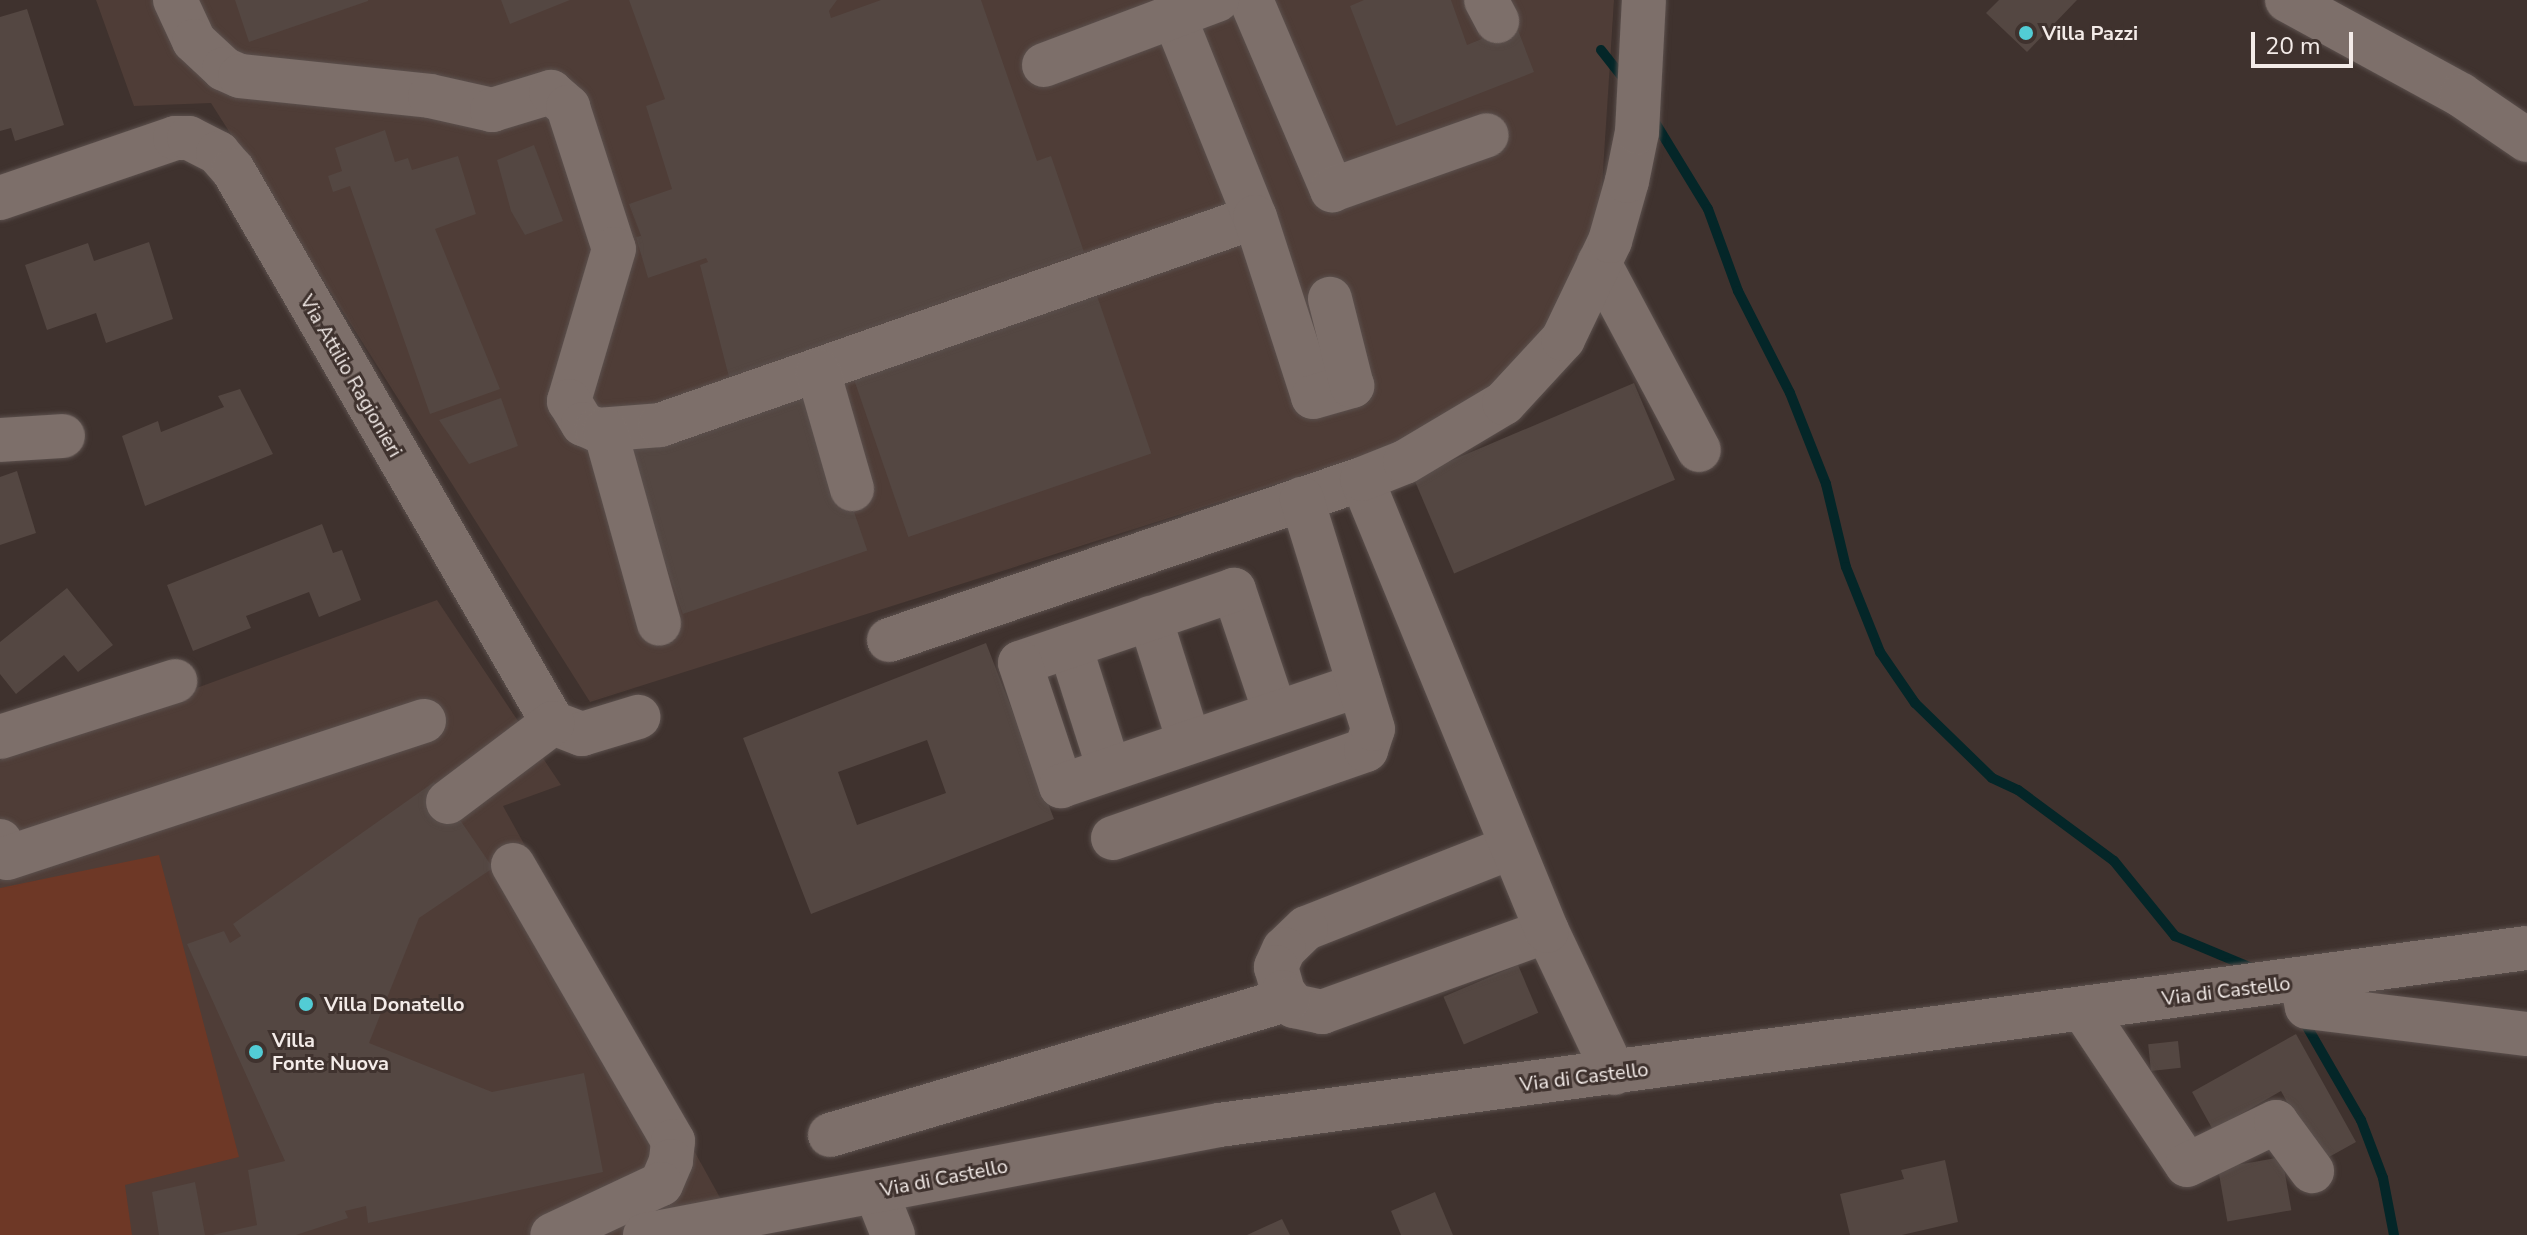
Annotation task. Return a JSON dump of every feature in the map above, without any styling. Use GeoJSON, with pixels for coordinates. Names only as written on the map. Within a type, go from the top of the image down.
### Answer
{"type":"FeatureCollection","features":[{"type":"Feature","properties":{"kind":"street"},"geometry":{"type":"LineString","coordinates":[[175,0],[194,41],[224,69],[240,76],[430,96],[492,110],[551,92],[568,107],[614,249],[569,401],[583,424],[605,430],[660,425],[1255,217]]}},
{"type":"Feature","properties":{"kind":"street"},"geometry":{"type":"LineString","coordinates":[[1044,65],[1217,0]]}},
{"type":"Feature","properties":{"kind":"street"},"geometry":{"type":"LineString","coordinates":[[1251,0],[1332,190],[1487,135]]}},
{"type":"Feature","properties":{"kind":"street"},"geometry":{"type":"LineString","coordinates":[[889,640],[1362,479],[1405,462],[1504,403],[1563,339],[1599,263],[1623,196],[1637,132],[1644,0]]}},
{"type":"Feature","properties":{"kind":"street"},"geometry":{"type":"LineString","coordinates":[[2287,0],[2461,95],[2527,140]]}},
{"type":"Feature","properties":{"kind":"street"},"geometry":{"type":"LineString","coordinates":[[1174,16],[1255,217],[1313,397],[1352,386],[1330,299]]}},
{"type":"Feature","properties":{"kind":"street","name":"Via Attilio Ragionieri"},"geometry":{"type":"LineString","coordinates":[[0,198],[175,138],[189,138],[218,153],[247,194],[553,723]]}},
{"type":"Feature","properties":{"kind":"street"},"geometry":{"type":"LineString","coordinates":[[1599,263],[1699,450]]}},
{"type":"Feature","properties":{"kind":"street"},"geometry":{"type":"LineString","coordinates":[[818,371],[852,489]]}},
{"type":"Feature","properties":{"kind":"street"},"geometry":{"type":"LineString","coordinates":[[605,430],[659,624]]}},
{"type":"Feature","properties":{"kind":"street"},"geometry":{"type":"LineString","coordinates":[[0,440],[63,436]]}},
{"type":"Feature","properties":{"kind":"street"},"geometry":{"type":"LineString","coordinates":[[1362,479],[1547,931],[1614,1073]]}},
{"type":"Feature","properties":{"kind":"street"},"geometry":{"type":"LineString","coordinates":[[1113,838],[1366,750],[1373,729],[1302,499]]}},
{"type":"Feature","properties":{"kind":"street"},"geometry":{"type":"LineString","coordinates":[[1275,712],[1234,590],[1020,663],[1061,786],[1359,685]]}},
{"type":"Feature","properties":{"kind":"street"},"geometry":{"type":"LineString","coordinates":[[1150,618],[1189,742]]}},
{"type":"Feature","properties":{"kind":"street"},"geometry":{"type":"LineString","coordinates":[[0,737],[175,681]]}},
{"type":"Feature","properties":{"kind":"street"},"geometry":{"type":"LineString","coordinates":[[448,802],[553,723],[582,734],[638,717]]}},
{"type":"Feature","properties":{"kind":"street"},"geometry":{"type":"LineString","coordinates":[[0,841],[7,858],[424,721]]}},
{"type":"Feature","properties":{"kind":"street"},"geometry":{"type":"LineString","coordinates":[[1512,847],[1306,928],[1284,949],[1276,967],[1288,999],[1306,1011],[1337,1009],[1547,931]]}},
{"type":"Feature","properties":{"kind":"street"},"geometry":{"type":"LineString","coordinates":[[513,865],[673,1141],[671,1161],[661,1184],[552,1235]]}},
{"type":"Feature","properties":{"kind":"street","name":"Via di Castello"},"geometry":{"type":"LineString","coordinates":[[645,1235],[1219,1125],[2302,982],[2527,948]]}},
{"type":"Feature","properties":{"kind":"street"},"geometry":{"type":"LineString","coordinates":[[2302,982],[2307,1007],[2527,1034]]}},
{"type":"Feature","properties":{"kind":"street"},"geometry":{"type":"LineString","coordinates":[[830,1135],[1288,999]]}},
{"type":"Feature","properties":{"kind":"street"},"geometry":{"type":"LineString","coordinates":[[2083,1009],[2187,1165],[2276,1122],[2312,1171]]}},
{"type":"Feature","properties":{"kind":"street"},"geometry":{"type":"LineString","coordinates":[[876,1192],[893,1235]]}},
{"type":"Feature","properties":{"kind":"shaded area"},"geometry":{"type":"Polygon","coordinates":[[[96,0],[1614,0],[1599,233],[1548,332],[1494,392],[1389,448],[590,702],[211,103],[134,106],[96,0]]]}},
{"type":"Feature","properties":{"kind":"shaded area","name":"Villa Donatello"},"geometry":{"type":"Polygon","coordinates":[[[437,600],[561,785],[503,806],[723,1203],[633,1235],[0,1235],[0,760],[437,600]]]}},
{"type":"Feature","properties":{"kind":"shaded area"},"geometry":{"type":"Polygon","coordinates":[[[159,855],[239,1157],[125,1185],[132,1235],[0,1235],[0,888],[159,855]]]}},
{"type":"Feature","properties":{"kind":"building"},"geometry":{"type":"Polygon","coordinates":[[[235,0],[368,0],[368,1],[249,42],[235,0]]]}},
{"type":"Feature","properties":{"kind":"building"},"geometry":{"type":"Polygon","coordinates":[[[501,0],[570,0],[510,24],[501,0]]]}},
{"type":"Feature","properties":{"kind":"building"},"geometry":{"type":"Polygon","coordinates":[[[629,0],[837,0],[829,11],[831,18],[881,0],[981,0],[1037,161],[1051,156],[1084,252],[729,377],[700,265],[708,262],[706,258],[648,278],[636,237],[641,236],[629,204],[672,189],[646,106],[665,99],[629,0]]]}},
{"type":"Feature","properties":{"kind":"building"},"geometry":{"type":"Polygon","coordinates":[[[1364,0],[1451,0],[1467,45],[1516,25],[1534,72],[1396,126],[1350,6],[1364,0]]]}},
{"type":"Feature","properties":{"kind":"building","name":"Villa Pazzi"},"geometry":{"type":"Polygon","coordinates":[[[1999,0],[2077,0],[2027,52],[1986,13],[1999,0]]]}},
{"type":"Feature","properties":{"kind":"building"},"geometry":{"type":"Polygon","coordinates":[[[27,9],[64,125],[15,141],[11,128],[0,131],[0,17],[27,9]]]}},
{"type":"Feature","properties":{"kind":"building"},"geometry":{"type":"Polygon","coordinates":[[[385,130],[395,162],[408,158],[412,170],[458,156],[476,214],[435,229],[500,389],[430,414],[350,186],[333,192],[328,176],[342,171],[335,148],[385,130]]]}},
{"type":"Feature","properties":{"kind":"building"},"geometry":{"type":"Polygon","coordinates":[[[534,145],[563,221],[525,235],[511,211],[497,160],[534,145]]]}},
{"type":"Feature","properties":{"kind":"building"},"geometry":{"type":"Polygon","coordinates":[[[149,242],[173,319],[106,343],[96,313],[47,330],[25,265],[88,243],[94,261],[149,242]]]}},
{"type":"Feature","properties":{"kind":"building"},"geometry":{"type":"Polygon","coordinates":[[[1094,287],[1151,453],[908,537],[851,371],[1094,287]]]}},
{"type":"Feature","properties":{"kind":"building"},"geometry":{"type":"Polygon","coordinates":[[[1634,383],[1675,480],[1454,573],[1413,477],[1634,383]]]}},
{"type":"Feature","properties":{"kind":"building"},"geometry":{"type":"Polygon","coordinates":[[[810,384],[867,550],[683,614],[626,447],[810,384]]]}},
{"type":"Feature","properties":{"kind":"building"},"geometry":{"type":"Polygon","coordinates":[[[240,389],[273,454],[145,506],[122,436],[158,421],[161,432],[224,407],[218,396],[240,389]]]}},
{"type":"Feature","properties":{"kind":"building"},"geometry":{"type":"Polygon","coordinates":[[[501,398],[518,446],[469,464],[439,420],[501,398]]]}},
{"type":"Feature","properties":{"kind":"building"},"geometry":{"type":"Polygon","coordinates":[[[17,471],[36,533],[0,545],[0,477],[17,471]]]}},
{"type":"Feature","properties":{"kind":"building"},"geometry":{"type":"Polygon","coordinates":[[[322,524],[333,553],[342,550],[361,600],[319,617],[309,592],[246,616],[251,628],[193,651],[167,585],[322,524]]]}},
{"type":"Feature","properties":{"kind":"building"},"geometry":{"type":"Polygon","coordinates":[[[67,588],[113,645],[78,672],[64,655],[16,694],[0,674],[0,642],[67,588]]]}},
{"type":"Feature","properties":{"kind":"building"},"geometry":{"type":"Polygon","coordinates":[[[986,643],[1054,819],[811,914],[743,738],[986,643]],[[927,740],[838,772],[857,825],[946,793],[927,740]]]}},
{"type":"Feature","properties":{"kind":"building"},"geometry":{"type":"Polygon","coordinates":[[[434,782],[493,868],[419,918],[369,1043],[492,1092],[584,1073],[603,1172],[368,1223],[366,1206],[345,1211],[348,1218],[296,1235],[212,1235],[257,1225],[248,1170],[285,1161],[187,944],[224,931],[230,943],[241,936],[233,924],[434,782]]]}},
{"type":"Feature","properties":{"kind":"building"},"geometry":{"type":"Polygon","coordinates":[[[1518,965],[1538,1013],[1464,1045],[1443,997],[1518,965]]]}},
{"type":"Feature","properties":{"kind":"building"},"geometry":{"type":"Polygon","coordinates":[[[2296,1034],[2356,1142],[2320,1162],[2281,1091],[2213,1130],[2192,1092],[2296,1034]]]}},
{"type":"Feature","properties":{"kind":"building"},"geometry":{"type":"Polygon","coordinates":[[[2178,1041],[2181,1068],[2151,1071],[2148,1044],[2178,1041]]]}},
{"type":"Feature","properties":{"kind":"building"},"geometry":{"type":"Polygon","coordinates":[[[2282,1157],[2291,1210],[2227,1221],[2218,1168],[2282,1157]]]}},
{"type":"Feature","properties":{"kind":"building"},"geometry":{"type":"Polygon","coordinates":[[[1945,1160],[1958,1222],[1902,1235],[1850,1235],[1840,1194],[1904,1179],[1901,1170],[1945,1160]]]}},
{"type":"Feature","properties":{"kind":"building"},"geometry":{"type":"Polygon","coordinates":[[[195,1182],[205,1235],[159,1235],[152,1192],[195,1182]]]}},
{"type":"Feature","properties":{"kind":"building"},"geometry":{"type":"Polygon","coordinates":[[[1435,1192],[1453,1235],[1401,1235],[1391,1211],[1435,1192]]]}},
{"type":"Feature","properties":{"kind":"building"},"geometry":{"type":"Polygon","coordinates":[[[1282,1219],[1290,1235],[1247,1235],[1282,1219]]]}},
{"type":"Feature","properties":{"kind":"waterway"},"geometry":{"type":"LineString","coordinates":[[1601,50],[1627,83]]}},
{"type":"Feature","properties":{"kind":"waterway"},"geometry":{"type":"LineString","coordinates":[[1653,119],[1708,209],[1738,291],[1790,393],[1826,484],[1846,567],[1880,652],[1915,703],[1992,778],[2018,790],[2114,861],[2175,936],[2254,969]]}},
{"type":"Feature","properties":{"kind":"waterway"},"geometry":{"type":"LineString","coordinates":[[2302,1018],[2361,1120],[2383,1178],[2394,1235]]}},
{"type":"Feature","properties":{"kind":"place","name":"Villa Pazzi"},"geometry":{"type":"Point","coordinates":[2026,33]}},
{"type":"Feature","properties":{"kind":"place","name":"Villa Donatello"},"geometry":{"type":"Point","coordinates":[306,1004]}},
{"type":"Feature","properties":{"kind":"place","name":"Villa Fonte Nuova"},"geometry":{"type":"Point","coordinates":[256,1052]}}]}
